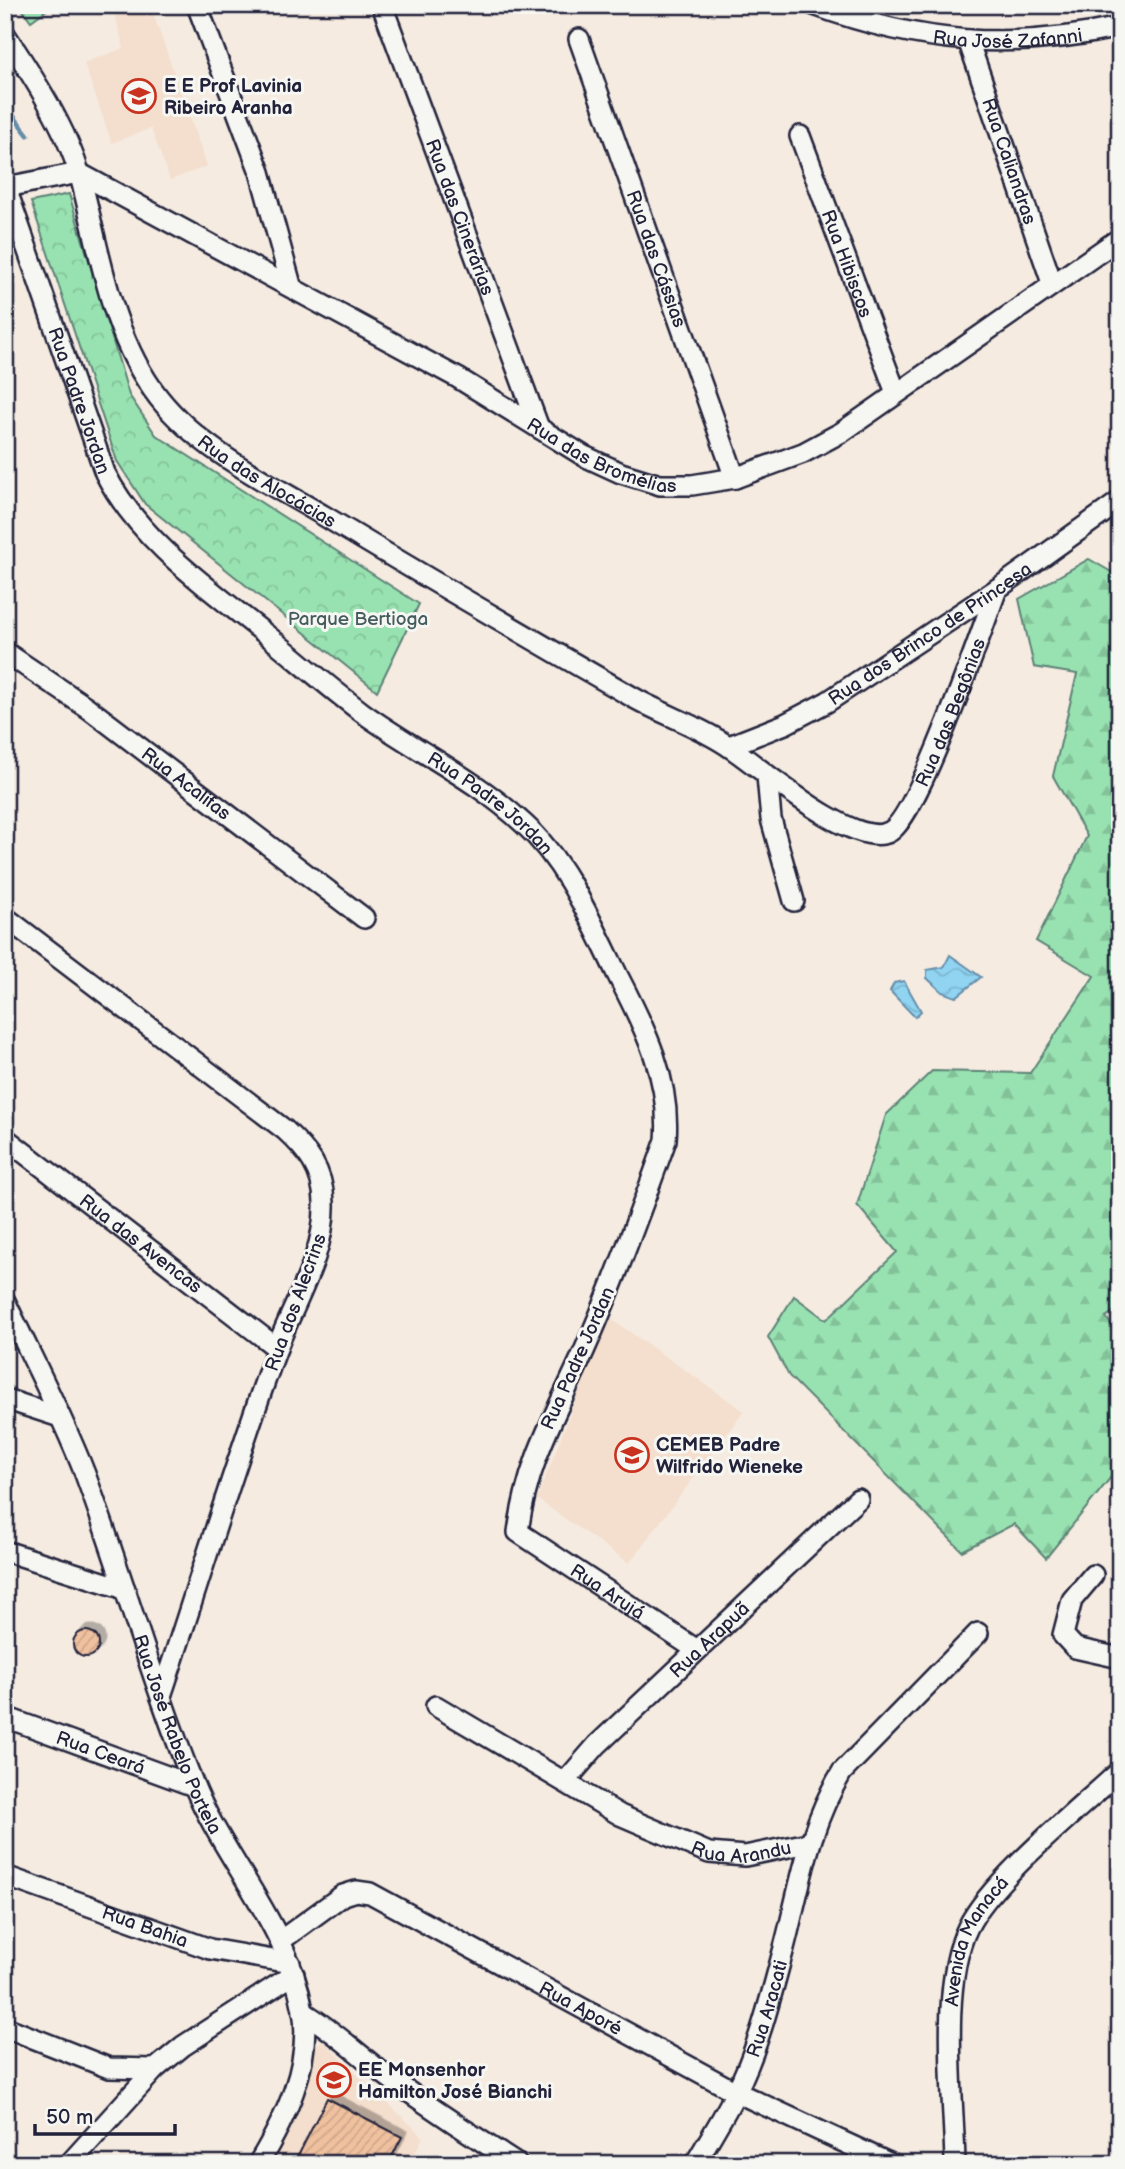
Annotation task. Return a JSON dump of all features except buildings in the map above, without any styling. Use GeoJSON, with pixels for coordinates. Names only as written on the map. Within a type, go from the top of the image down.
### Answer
{"type":"FeatureCollection","features":[{"type":"Feature","properties":{"kind":"street"},"geometry":{"type":"LineString","coordinates":[[197,5],[260,172],[292,285]]}},
{"type":"Feature","properties":{"kind":"street","name":"Rua das Cinerárias"},"geometry":{"type":"LineString","coordinates":[[382,5],[539,428]]}},
{"type":"Feature","properties":{"kind":"street","name":"Rua José Zafanni"},"geometry":{"type":"LineString","coordinates":[[814,5],[867,25],[1003,43],[1039,42],[1120,27]]}},
{"type":"Feature","properties":{"kind":"street","name":"Rua das Alocácias"},"geometry":{"type":"LineString","coordinates":[[5,34],[41,94],[79,173],[96,248],[131,351],[145,379],[177,419],[232,461],[410,569],[657,710],[729,746]]}},
{"type":"Feature","properties":{"kind":"street","name":"Rua das Cássias"},"geometry":{"type":"LineString","coordinates":[[579,39],[735,478]]}},
{"type":"Feature","properties":{"kind":"street","name":"Rua Caliandras"},"geometry":{"type":"LineString","coordinates":[[968,40],[1052,284]]}},
{"type":"Feature","properties":{"kind":"street","name":"Rua Hibiscos"},"geometry":{"type":"LineString","coordinates":[[800,136],[896,393]]}},
{"type":"Feature","properties":{"kind":"street"},"geometry":{"type":"LineString","coordinates":[[6,186],[79,173]]}},
{"type":"Feature","properties":{"kind":"street","name":"Rua das Bromélias"},"geometry":{"type":"LineString","coordinates":[[79,173],[292,285],[458,378],[596,462],[660,485],[692,485],[735,478],[803,453],[842,432],[1120,238]]}},
{"type":"Feature","properties":{"kind":"street","name":"Rua Padre Jordan"},"geometry":{"type":"LineString","coordinates":[[6,186],[105,473],[122,504],[151,537],[211,590],[363,713],[451,769],[501,805],[539,838],[585,908],[641,1020],[656,1057],[668,1114],[666,1140],[585,1348],[540,1442],[524,1492],[518,1532]]}},
{"type":"Feature","properties":{"kind":"street","name":"Rua dos Brinco de Princesa"},"geometry":{"type":"LineString","coordinates":[[729,746],[796,719],[827,702],[997,589],[1120,501]]}},
{"type":"Feature","properties":{"kind":"street","name":"Rua das Begônias"},"geometry":{"type":"LineString","coordinates":[[768,776],[794,797],[863,832],[883,834],[895,828],[905,815],[934,753],[997,589]]}},
{"type":"Feature","properties":{"kind":"street","name":"Rua Acalifas"},"geometry":{"type":"LineString","coordinates":[[5,652],[88,708],[364,918]]}},
{"type":"Feature","properties":{"kind":"street"},"geometry":{"type":"LineString","coordinates":[[729,746],[768,776],[771,819],[794,901]]}},
{"type":"Feature","properties":{"kind":"street","name":"Rua dos Alecrins"},"geometry":{"type":"LineString","coordinates":[[5,917],[285,1130],[314,1162],[321,1178],[323,1225],[315,1255],[277,1348],[161,1696]]}},
{"type":"Feature","properties":{"kind":"street","name":"Rua das Avencas"},"geometry":{"type":"LineString","coordinates":[[5,1139],[277,1348]]}},
{"type":"Feature","properties":{"kind":"street","name":"Rua José Rabelo Portela"},"geometry":{"type":"LineString","coordinates":[[5,1301],[84,1472],[194,1786],[280,1941],[292,1968],[303,2012],[303,2054],[291,2101],[258,2164]]}},
{"type":"Feature","properties":{"kind":"street"},"geometry":{"type":"LineString","coordinates":[[5,1399],[60,1417]]}},
{"type":"Feature","properties":{"kind":"street","name":"Rua Arapuã"},"geometry":{"type":"LineString","coordinates":[[565,1782],[597,1745],[858,1499]]}},
{"type":"Feature","properties":{"kind":"street","name":"Rua Arujá"},"geometry":{"type":"LineString","coordinates":[[518,1532],[698,1650]]}},
{"type":"Feature","properties":{"kind":"street"},"geometry":{"type":"LineString","coordinates":[[5,1551],[125,1589]]}},
{"type":"Feature","properties":{"kind":"street"},"geometry":{"type":"LineString","coordinates":[[1093,1574],[1072,1600],[1063,1635],[1075,1648],[1120,1658]]}},
{"type":"Feature","properties":{"kind":"street","name":"Rua Arandu"},"geometry":{"type":"LineString","coordinates":[[436,1706],[620,1815],[709,1853],[744,1856],[808,1843],[818,1816],[842,1772],[978,1633]]}},
{"type":"Feature","properties":{"kind":"street","name":"Rua Ceará"},"geometry":{"type":"LineString","coordinates":[[5,1717],[194,1786]]}},
{"type":"Feature","properties":{"kind":"street","name":"Avenida Manacá"},"geometry":{"type":"LineString","coordinates":[[956,2164],[952,2005],[957,1956],[969,1926],[1016,1869],[1120,1772]]}},
{"type":"Feature","properties":{"kind":"street","name":"Rua Aracati"},"geometry":{"type":"LineString","coordinates":[[695,2164],[736,2092],[784,1948],[808,1843]]}},
{"type":"Feature","properties":{"kind":"street","name":"Rua Bahia"},"geometry":{"type":"LineString","coordinates":[[5,1876],[210,1948],[292,1968]]}},
{"type":"Feature","properties":{"kind":"street","name":"Rua Aporé"},"geometry":{"type":"LineString","coordinates":[[280,1941],[343,1895],[356,1891],[370,1893],[736,2092],[891,2164]]}},
{"type":"Feature","properties":{"kind":"street"},"geometry":{"type":"LineString","coordinates":[[69,2164],[155,2069],[292,1968]]}},
{"type":"Feature","properties":{"kind":"street"},"geometry":{"type":"LineString","coordinates":[[303,2012],[335,2031],[382,2072],[441,2115],[514,2163]]}},
{"type":"Feature","properties":{"kind":"street"},"geometry":{"type":"LineString","coordinates":[[5,2026],[99,2065],[134,2070],[155,2069]]}},
{"type":"Feature","properties":{"kind":"shaded area","name":"E E Prof Lavinia Ribeiro Aranha"},"geometry":{"type":"Polygon","coordinates":[[[112,5],[150,5],[207,166],[170,180],[151,128],[112,143],[84,63],[124,48],[112,5]]]}},
{"type":"Feature","properties":{"kind":"shaded area","name":"CEMEB Padre Wilfrido Wieneke"},"geometry":{"type":"Polygon","coordinates":[[[608,1317],[744,1411],[629,1563],[537,1499],[608,1317]]]}},
{"type":"Feature","properties":{"kind":"shaded area","name":"EE Monsenhor Hamilton José Bianchi"},"geometry":{"type":"Polygon","coordinates":[[[322,2040],[423,2137],[409,2164],[273,2164],[297,2108],[311,2052],[322,2040]]]}},
{"type":"Feature","properties":{"kind":"green space"},"geometry":{"type":"Polygon","coordinates":[[[19,5],[53,5],[31,21],[19,5]]]}},
{"type":"Feature","properties":{"kind":"green space","name":"Parque Bertioga"},"geometry":{"type":"Polygon","coordinates":[[[69,194],[129,395],[156,435],[419,604],[377,691],[145,504],[117,461],[31,202],[69,194]]]}},
{"type":"Feature","properties":{"kind":"green space"},"geometry":{"type":"Polygon","coordinates":[[[1089,559],[1120,577],[1120,1307],[1106,1317],[1120,1337],[1120,1472],[1115,1472],[1046,1558],[1014,1524],[962,1551],[789,1376],[768,1337],[794,1296],[826,1320],[897,1252],[857,1205],[886,1115],[932,1071],[1030,1073],[1094,976],[1036,941],[1087,836],[1053,776],[1077,674],[1034,667],[1019,599],[1089,559]]]}},
{"type":"Feature","properties":{"kind":"water"},"geometry":{"type":"Polygon","coordinates":[[[950,955],[981,977],[956,997],[942,992],[927,978],[927,970],[944,967],[950,955]]]}},
{"type":"Feature","properties":{"kind":"water"},"geometry":{"type":"Polygon","coordinates":[[[904,981],[921,1011],[915,1017],[890,991],[894,983],[904,981]]]}},
{"type":"Feature","properties":{"kind":"waterway"},"geometry":{"type":"LineString","coordinates":[[5,105],[28,135]]}},
{"type":"Feature","properties":{"kind":"place","name":"E E Prof Lavinia Ribeiro Aranha"},"geometry":{"type":"Point","coordinates":[139,96]}},
{"type":"Feature","properties":{"kind":"place","name":"CEMEB Padre Wilfrido Wieneke"},"geometry":{"type":"Point","coordinates":[632,1455]}},
{"type":"Feature","properties":{"kind":"place","name":"EE Monsenhor Hamilton José Bianchi"},"geometry":{"type":"Point","coordinates":[334,2080]}}]}
